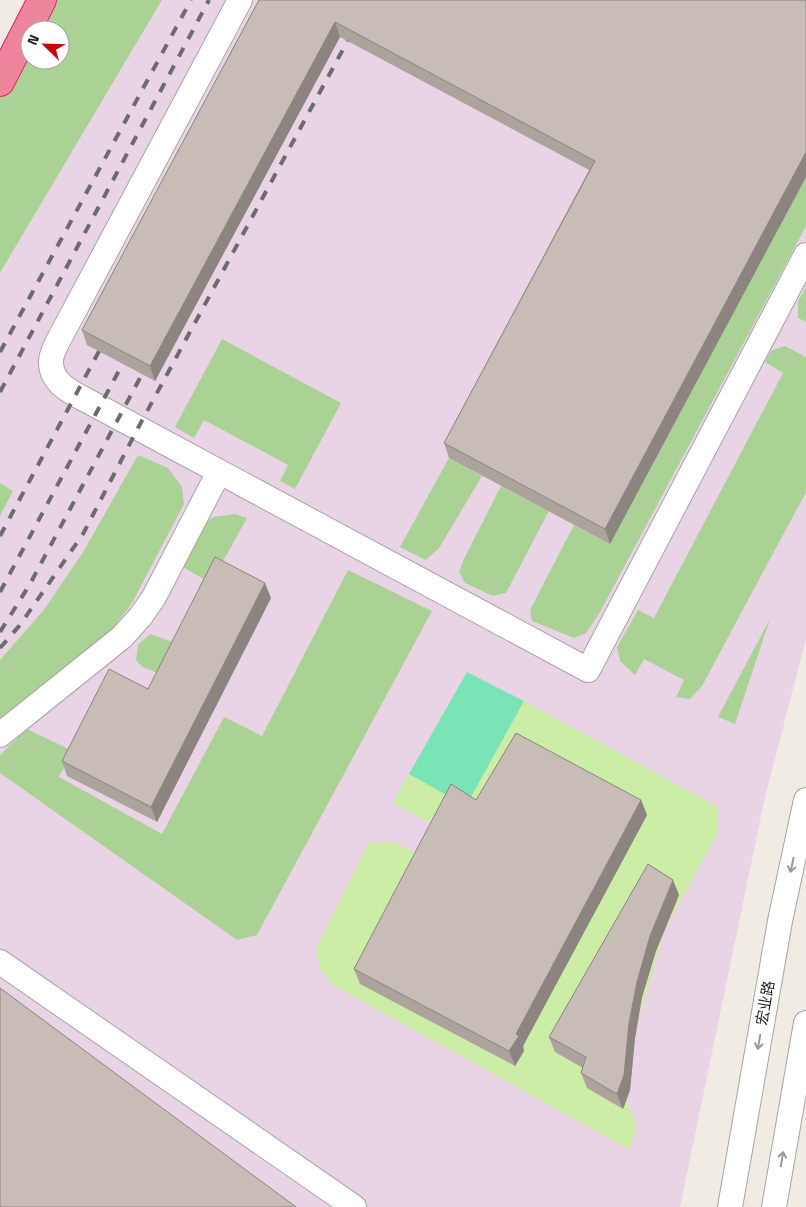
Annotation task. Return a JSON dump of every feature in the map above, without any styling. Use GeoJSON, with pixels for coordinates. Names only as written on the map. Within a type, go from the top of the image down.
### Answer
{"type":"FeatureCollection","features":[{"type":"Feature","properties":{"kind":"highway"},"geometry":{"type":"LineString","coordinates":[[0,82],[42,0]]}},
{"type":"Feature","properties":{"kind":"street"},"geometry":{"type":"LineString","coordinates":[[240,0],[57,342],[51,360],[52,373],[59,384],[588,670],[806,255]]}},
{"type":"Feature","properties":{"kind":"street"},"geometry":{"type":"LineString","coordinates":[[0,736],[122,638],[142,616],[154,597],[219,472]]}},
{"type":"Feature","properties":{"kind":"street","name":"宏业路"},"geometry":{"type":"LineString","coordinates":[[730,1207],[780,921],[806,800]]}},
{"type":"Feature","properties":{"kind":"street"},"geometry":{"type":"LineString","coordinates":[[0,962],[354,1207]]}},
{"type":"Feature","properties":{"kind":"street"},"geometry":{"type":"LineString","coordinates":[[774,1207],[806,1023]]}},
{"type":"Feature","properties":{"kind":"shaded area"},"geometry":{"type":"Polygon","coordinates":[[[162,0],[806,0],[806,639],[765,797],[680,1207],[0,1207],[0,273],[162,0]]]}},
{"type":"Feature","properties":{"kind":"green space"},"geometry":{"type":"Polygon","coordinates":[[[36,0],[162,0],[0,273],[0,67],[20,30],[20,70],[70,70],[70,20],[25,20],[36,0]]]}},
{"type":"Feature","properties":{"kind":"green space"},"geometry":{"type":"Polygon","coordinates":[[[806,177],[806,226],[599,614],[586,633],[574,638],[532,621],[530,610],[574,525],[610,544],[806,177]]]}},
{"type":"Feature","properties":{"kind":"green space"},"geometry":{"type":"Polygon","coordinates":[[[806,287],[806,322],[798,318],[798,301],[806,287]]]}},
{"type":"Feature","properties":{"kind":"green space"},"geometry":{"type":"Polygon","coordinates":[[[222,339],[341,403],[295,489],[280,481],[288,465],[204,420],[194,438],[175,427],[222,339]]]}},
{"type":"Feature","properties":{"kind":"green space"},"geometry":{"type":"Polygon","coordinates":[[[785,346],[806,357],[806,492],[702,686],[690,699],[676,697],[684,680],[644,659],[635,675],[620,661],[617,647],[638,610],[654,618],[783,373],[765,362],[772,350],[785,346]]]}},
{"type":"Feature","properties":{"kind":"green space"},"geometry":{"type":"Polygon","coordinates":[[[138,455],[168,468],[182,487],[184,504],[132,603],[110,632],[0,722],[0,660],[43,611],[82,554],[138,455]]]}},
{"type":"Feature","properties":{"kind":"green space"},"geometry":{"type":"Polygon","coordinates":[[[449,458],[482,476],[439,548],[426,560],[400,547],[449,458]]]}},
{"type":"Feature","properties":{"kind":"green space"},"geometry":{"type":"Polygon","coordinates":[[[0,483],[13,491],[0,516],[0,483]]]}},
{"type":"Feature","properties":{"kind":"green space"},"geometry":{"type":"Polygon","coordinates":[[[501,486],[549,511],[506,593],[493,596],[465,583],[459,572],[501,486]]]}},
{"type":"Feature","properties":{"kind":"green space"},"geometry":{"type":"Polygon","coordinates":[[[235,514],[247,518],[211,583],[179,565],[200,528],[213,517],[235,514]]]}},
{"type":"Feature","properties":{"kind":"green space"},"geometry":{"type":"Polygon","coordinates":[[[348,570],[432,611],[257,935],[237,940],[0,773],[0,755],[27,729],[73,751],[59,777],[162,834],[224,717],[262,736],[348,570]]]}},
{"type":"Feature","properties":{"kind":"green space"},"geometry":{"type":"Polygon","coordinates":[[[770,619],[735,724],[718,717],[770,619]]]}},
{"type":"Feature","properties":{"kind":"green space"},"geometry":{"type":"Polygon","coordinates":[[[150,634],[175,643],[162,675],[143,667],[136,661],[138,645],[150,634]]]}},
{"type":"Feature","properties":{"kind":"green space"},"geometry":{"type":"Polygon","coordinates":[[[467,672],[524,701],[466,806],[409,774],[467,672]]]}},
{"type":"Feature","properties":{"kind":"green space"},"geometry":{"type":"Polygon","coordinates":[[[524,701],[718,807],[718,832],[665,930],[619,1084],[636,1124],[630,1150],[333,985],[321,970],[316,949],[368,843],[393,842],[439,864],[451,835],[393,802],[409,774],[467,805],[524,701]]]}},
{"type":"Feature","properties":{"kind":"building"},"geometry":{"type":"Polygon","coordinates":[[[259,0],[806,0],[806,152],[605,529],[444,443],[595,161],[335,22],[150,366],[82,330],[259,0]]]}},
{"type":"Feature","properties":{"kind":"building"},"geometry":{"type":"Polygon","coordinates":[[[215,557],[265,583],[151,807],[62,761],[109,669],[148,689],[215,557]]]}},
{"type":"Feature","properties":{"kind":"building"},"geometry":{"type":"Polygon","coordinates":[[[516,733],[641,800],[516,1034],[519,1036],[509,1051],[354,969],[451,784],[476,800],[516,733]]]}},
{"type":"Feature","properties":{"kind":"building"},"geometry":{"type":"Polygon","coordinates":[[[648,864],[673,880],[650,936],[637,982],[629,1023],[624,1075],[617,1094],[581,1073],[586,1057],[549,1037],[648,864]]]}},
{"type":"Feature","properties":{"kind":"building"},"geometry":{"type":"Polygon","coordinates":[[[0,988],[296,1207],[0,1207],[0,988]]]}},
{"type":"Feature","properties":{"kind":"railway"},"geometry":{"type":"LineString","coordinates":[[0,352],[191,0]]}},
{"type":"Feature","properties":{"kind":"railway"},"geometry":{"type":"LineString","coordinates":[[0,392],[209,0]]}},
{"type":"Feature","properties":{"kind":"railway"},"geometry":{"type":"LineString","coordinates":[[0,648],[20,625],[83,534],[138,428],[354,29]]}},
{"type":"Feature","properties":{"kind":"railway"},"geometry":{"type":"LineString","coordinates":[[0,536],[105,340]]}},
{"type":"Feature","properties":{"kind":"railway"},"geometry":{"type":"LineString","coordinates":[[0,592],[129,352]]}},
{"type":"Feature","properties":{"kind":"railway"},"geometry":{"type":"LineString","coordinates":[[0,632],[30,584],[148,363]]}}]}
